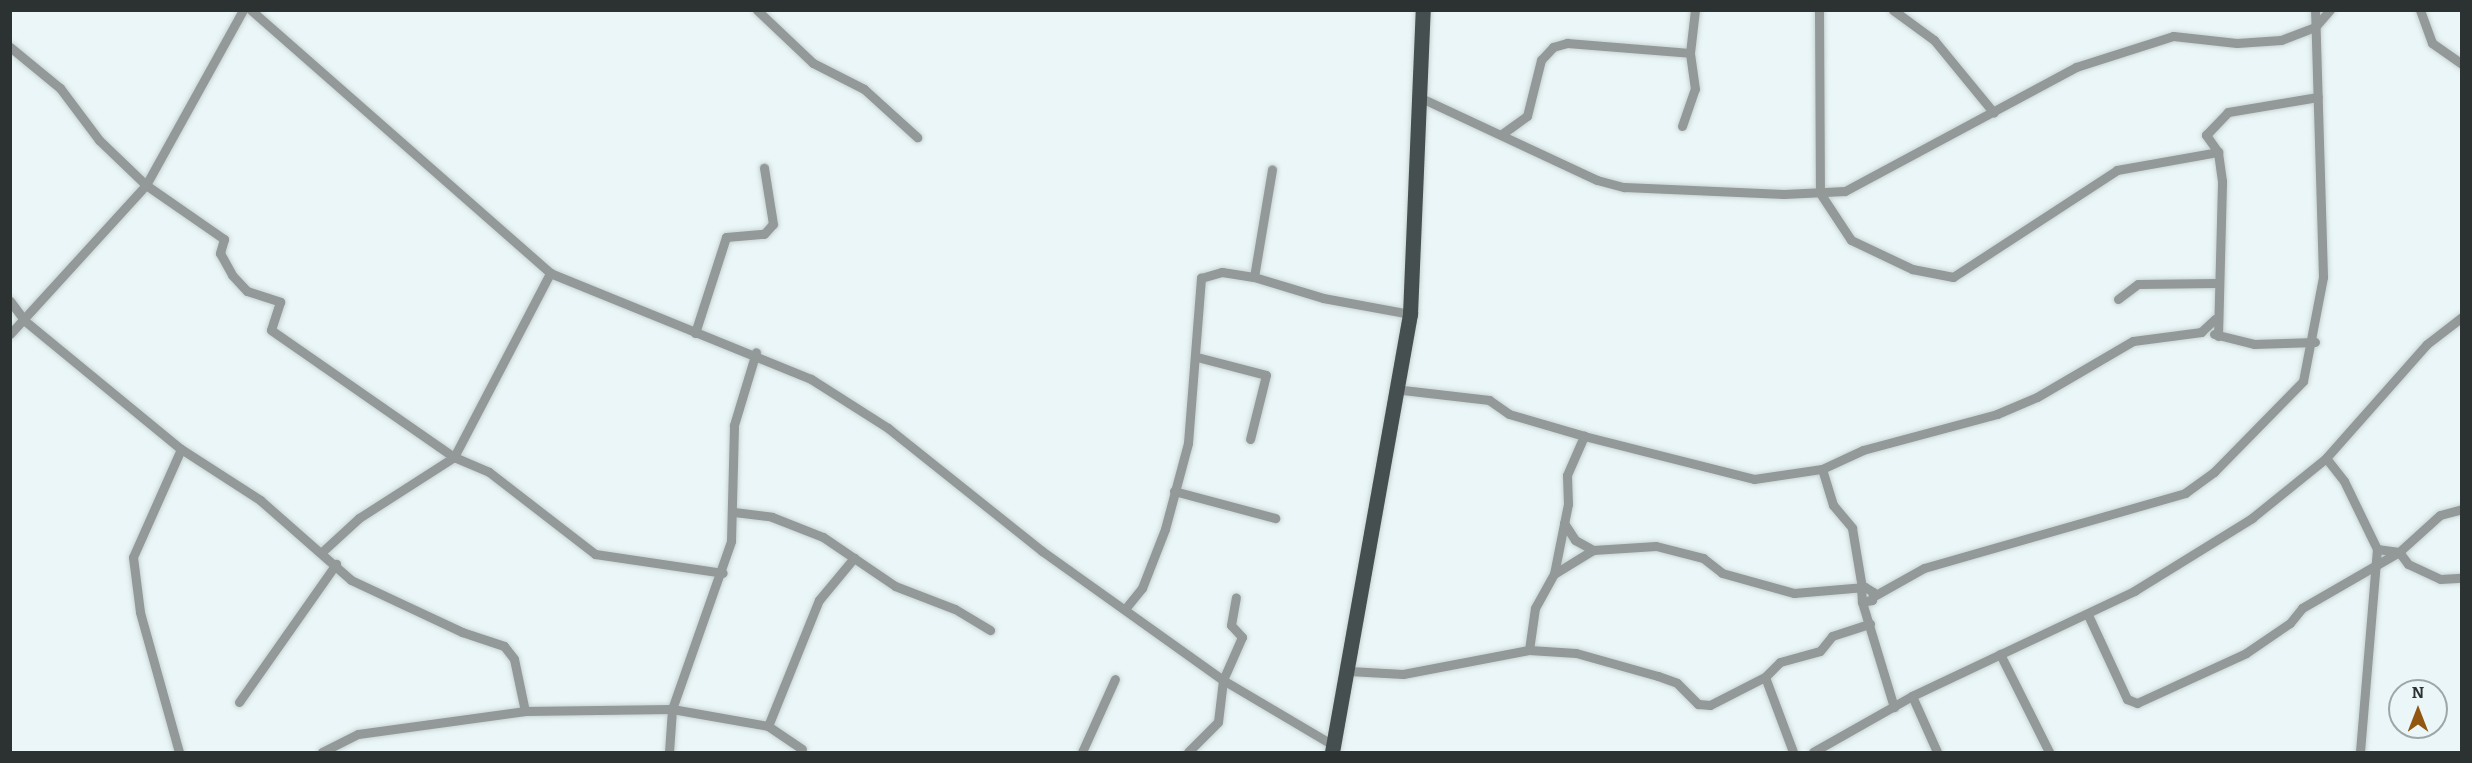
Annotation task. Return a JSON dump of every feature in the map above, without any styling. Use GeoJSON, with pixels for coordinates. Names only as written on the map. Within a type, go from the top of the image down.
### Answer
{"type":"FeatureCollection","features":[{"type":"Feature","properties":{"kind":"main road"},"geometry":{"type":"LineString","coordinates":[[1333,749],[1349,671],[1394,389],[1410,314],[1423,10]]}},
{"type":"Feature","properties":{"kind":"street"},"geometry":{"type":"LineString","coordinates":[[10,334],[25,321],[146,185],[243,10]]}},
{"type":"Feature","properties":{"kind":"street"},"geometry":{"type":"LineString","coordinates":[[250,10],[550,273],[695,333],[756,352],[811,379],[888,428],[1125,609],[1223,680],[1333,749]]}},
{"type":"Feature","properties":{"kind":"street"},"geometry":{"type":"LineString","coordinates":[[757,10],[813,63],[864,89],[917,137]]}},
{"type":"Feature","properties":{"kind":"street"},"geometry":{"type":"LineString","coordinates":[[1682,126],[1695,89],[1690,53],[1695,10]]}},
{"type":"Feature","properties":{"kind":"street"},"geometry":{"type":"LineString","coordinates":[[1819,10],[1820,193],[1851,240],[1941,279],[1953,278],[2052,217],[2117,170],[2218,152]]}},
{"type":"Feature","properties":{"kind":"street"},"geometry":{"type":"LineString","coordinates":[[1893,10],[1934,40],[1994,113]]}},
{"type":"Feature","properties":{"kind":"street"},"geometry":{"type":"LineString","coordinates":[[1554,573],[1593,550],[1656,546],[1703,558],[1722,573],[1794,593],[1865,593],[1896,585],[1924,568],[2185,493],[2214,472],[2303,381],[2315,342],[2324,246],[2315,10]]}},
{"type":"Feature","properties":{"kind":"street"},"geometry":{"type":"LineString","coordinates":[[1419,96],[1597,180],[1624,187],[1820,193],[1865,184],[1994,113],[2007,100],[2076,67],[2173,36],[2237,43],[2282,40],[2315,27],[2330,10]]}},
{"type":"Feature","properties":{"kind":"street"},"geometry":{"type":"LineString","coordinates":[[2420,10],[2432,42],[2462,64]]}},
{"type":"Feature","properties":{"kind":"street"},"geometry":{"type":"LineString","coordinates":[[1502,134],[1527,116],[1541,60],[1553,47],[1568,43],[1690,53]]}},
{"type":"Feature","properties":{"kind":"street"},"geometry":{"type":"LineString","coordinates":[[10,47],[60,88],[99,140],[146,185],[224,239],[223,264],[247,291],[280,302],[271,330],[454,457],[489,472],[595,554],[723,573]]}},
{"type":"Feature","properties":{"kind":"street"},"geometry":{"type":"LineString","coordinates":[[2218,336],[2215,319],[2216,283],[2223,215],[2218,152],[2206,135],[2228,112],[2318,98]]}},
{"type":"Feature","properties":{"kind":"street"},"geometry":{"type":"LineString","coordinates":[[695,333],[726,237],[764,234],[773,224],[764,168]]}},
{"type":"Feature","properties":{"kind":"street"},"geometry":{"type":"LineString","coordinates":[[1254,277],[1272,170]]}},
{"type":"Feature","properties":{"kind":"street"},"geometry":{"type":"LineString","coordinates":[[1125,609],[1142,588],[1174,491],[1193,418],[1201,278],[1222,272],[1254,277],[1323,298],[1410,314]]}},
{"type":"Feature","properties":{"kind":"street"},"geometry":{"type":"LineString","coordinates":[[323,551],[359,518],[454,457],[550,273]]}},
{"type":"Feature","properties":{"kind":"street"},"geometry":{"type":"LineString","coordinates":[[2118,299],[2138,284],[2216,283]]}},
{"type":"Feature","properties":{"kind":"street"},"geometry":{"type":"LineString","coordinates":[[10,301],[25,321],[181,449],[260,500],[323,551],[351,580],[504,646],[514,659],[525,711]]}},
{"type":"Feature","properties":{"kind":"street"},"geometry":{"type":"LineString","coordinates":[[1813,753],[1912,696],[2088,615],[2252,518],[2326,458],[2427,344],[2462,317]]}},
{"type":"Feature","properties":{"kind":"street"},"geometry":{"type":"LineString","coordinates":[[2201,332],[2215,319]]}},
{"type":"Feature","properties":{"kind":"street"},"geometry":{"type":"LineString","coordinates":[[1394,389],[1489,400],[1509,414],[1584,436],[1754,479],[1822,469],[1863,450],[2017,406],[2133,341],[2201,332],[2254,344],[2315,342]]}},
{"type":"Feature","properties":{"kind":"street"},"geometry":{"type":"LineString","coordinates":[[669,753],[672,709],[723,573],[734,512],[734,425],[756,352]]}},
{"type":"Feature","properties":{"kind":"street"},"geometry":{"type":"LineString","coordinates":[[1197,357],[1266,375],[1250,439]]}},
{"type":"Feature","properties":{"kind":"street"},"geometry":{"type":"LineString","coordinates":[[1529,650],[1535,608],[1554,573],[1564,523],[1567,475],[1584,436]]}},
{"type":"Feature","properties":{"kind":"street"},"geometry":{"type":"LineString","coordinates":[[179,753],[140,612],[133,557],[181,449]]}},
{"type":"Feature","properties":{"kind":"street"},"geometry":{"type":"LineString","coordinates":[[2326,458],[2344,481],[2377,549],[2378,564],[2371,587],[2368,703],[2360,753]]}},
{"type":"Feature","properties":{"kind":"street"},"geometry":{"type":"LineString","coordinates":[[1822,469],[1833,505],[1852,528],[1870,624],[1894,707]]}},
{"type":"Feature","properties":{"kind":"street"},"geometry":{"type":"LineString","coordinates":[[1174,491],[1275,518]]}},
{"type":"Feature","properties":{"kind":"street"},"geometry":{"type":"LineString","coordinates":[[2088,615],[2127,699],[2137,703],[2246,653],[2290,623],[2302,608],[2399,552],[2429,523],[2462,509]]}},
{"type":"Feature","properties":{"kind":"street"},"geometry":{"type":"LineString","coordinates":[[734,512],[772,517],[823,537],[894,586],[955,609],[990,630]]}},
{"type":"Feature","properties":{"kind":"street"},"geometry":{"type":"LineString","coordinates":[[1564,523],[1575,540],[1593,550]]}},
{"type":"Feature","properties":{"kind":"street"},"geometry":{"type":"LineString","coordinates":[[2377,549],[2399,552],[2408,564],[2440,579],[2462,578]]}},
{"type":"Feature","properties":{"kind":"street"},"geometry":{"type":"LineString","coordinates":[[768,726],[819,600],[854,558]]}},
{"type":"Feature","properties":{"kind":"street"},"geometry":{"type":"LineString","coordinates":[[239,702],[336,564]]}},
{"type":"Feature","properties":{"kind":"street"},"geometry":{"type":"LineString","coordinates":[[1188,753],[1218,722],[1223,680],[1242,637],[1231,625],[1236,597]]}},
{"type":"Feature","properties":{"kind":"street"},"geometry":{"type":"LineString","coordinates":[[1349,671],[1403,674],[1529,650],[1576,653],[1677,683],[1698,704],[1710,705],[1765,676],[1780,662],[1820,651],[1832,636],[1870,624]]}},
{"type":"Feature","properties":{"kind":"street"},"geometry":{"type":"LineString","coordinates":[[2000,654],[2049,753]]}},
{"type":"Feature","properties":{"kind":"street"},"geometry":{"type":"LineString","coordinates":[[1765,676],[1793,753]]}},
{"type":"Feature","properties":{"kind":"street"},"geometry":{"type":"LineString","coordinates":[[1082,753],[1115,679]]}},
{"type":"Feature","properties":{"kind":"street"},"geometry":{"type":"LineString","coordinates":[[1912,696],[1937,753]]}},
{"type":"Feature","properties":{"kind":"street"},"geometry":{"type":"LineString","coordinates":[[322,753],[358,734],[525,711],[672,709],[768,726],[802,748]]}}]}
